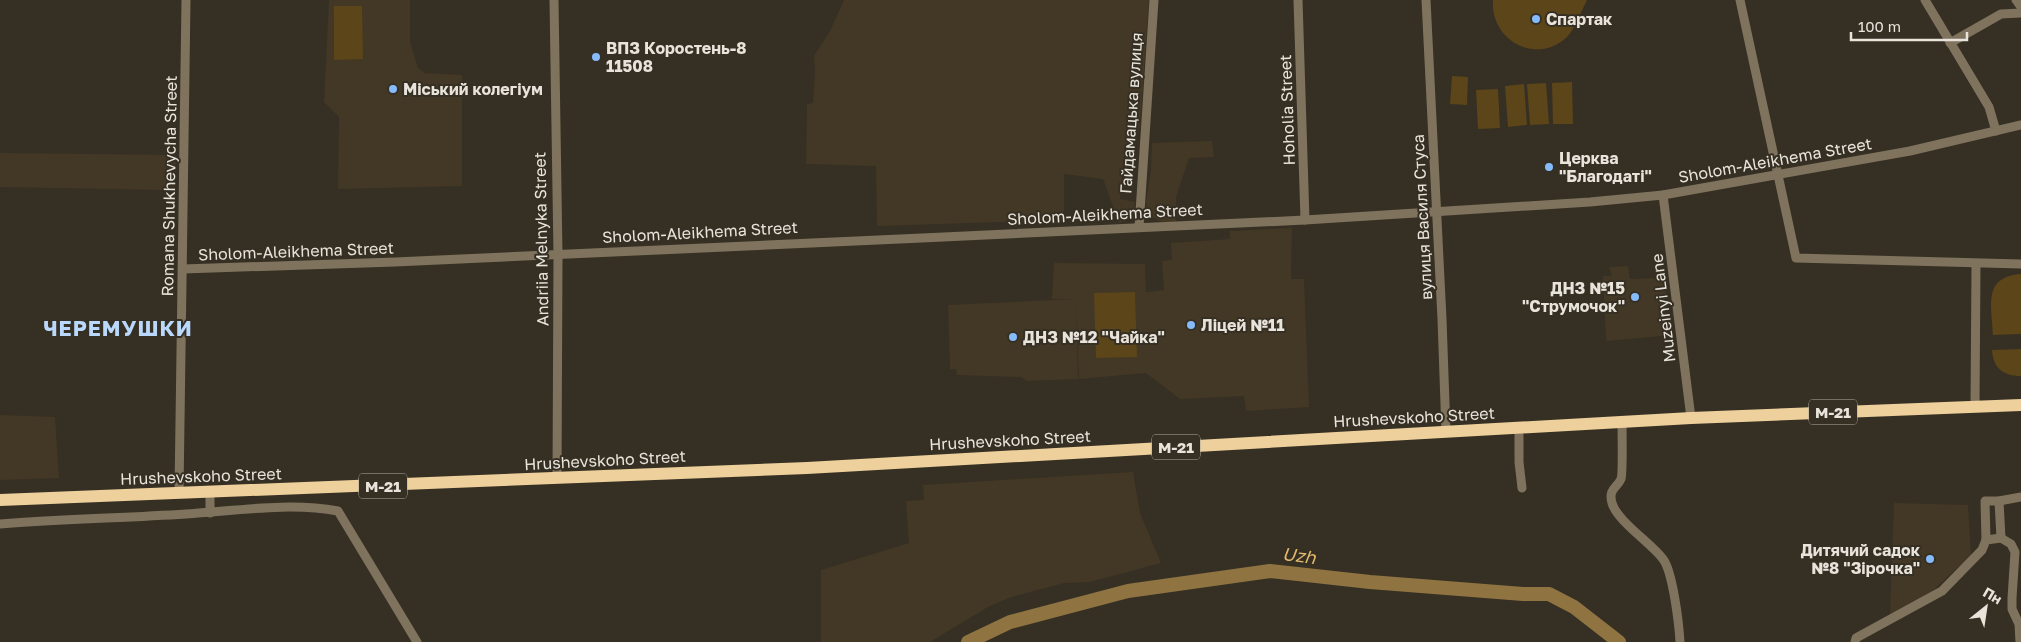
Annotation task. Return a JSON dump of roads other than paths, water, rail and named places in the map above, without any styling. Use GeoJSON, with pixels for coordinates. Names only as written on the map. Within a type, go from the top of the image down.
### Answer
{"type":"FeatureCollection","features":[{"type":"Feature","properties":{"kind":"highway","name":"Hrushevskoho Street"},"geometry":{"type":"LineString","coordinates":[[0,500],[807,468],[1691,418],[1975,405],[2021,405]]}},
{"type":"Feature","properties":{"kind":"street","name":"Romana Shukhevycha Street"},"geometry":{"type":"LineString","coordinates":[[179,492],[186,0]]}},
{"type":"Feature","properties":{"kind":"street","name":"Andriia Melnyka Street"},"geometry":{"type":"LineString","coordinates":[[554,0],[558,255],[557,478]]}},
{"type":"Feature","properties":{"kind":"street","name":"Гайдамацька вулиця"},"geometry":{"type":"LineString","coordinates":[[1139,227],[1154,0]]}},
{"type":"Feature","properties":{"kind":"street","name":"Hoholia Street"},"geometry":{"type":"LineString","coordinates":[[1298,0],[1305,220]]}},
{"type":"Feature","properties":{"kind":"street","name":"вулиця Василя Стуса"},"geometry":{"type":"LineString","coordinates":[[1426,0],[1446,432]]}},
{"type":"Feature","properties":{"kind":"street"},"geometry":{"type":"LineString","coordinates":[[1740,0],[1796,258],[2021,264]]}},
{"type":"Feature","properties":{"kind":"street"},"geometry":{"type":"LineString","coordinates":[[1925,0],[1989,107],[1996,131]]}},
{"type":"Feature","properties":{"kind":"street"},"geometry":{"type":"LineString","coordinates":[[2016,0],[2021,8]]}},
{"type":"Feature","properties":{"kind":"street"},"geometry":{"type":"LineString","coordinates":[[1950,43],[2001,14],[2021,13]]}},
{"type":"Feature","properties":{"kind":"street","name":"Sholom-Aleikhema Street"},"geometry":{"type":"LineString","coordinates":[[183,269],[290,267],[1305,220],[1663,196],[1910,151],[2021,125]]}},
{"type":"Feature","properties":{"kind":"street","name":"Muzeinyi Lane"},"geometry":{"type":"LineString","coordinates":[[1663,196],[1691,418]]}},
{"type":"Feature","properties":{"kind":"street"},"geometry":{"type":"LineString","coordinates":[[1975,405],[1976,264]]}},
{"type":"Feature","properties":{"kind":"street"},"geometry":{"type":"LineString","coordinates":[[1622,422],[1622,478],[1616,485],[1611,500],[1618,514],[1654,549],[1666,564],[1674,600],[1680,642]]}},
{"type":"Feature","properties":{"kind":"street"},"geometry":{"type":"LineString","coordinates":[[1519,428],[1519,462],[1522,488]]}},
{"type":"Feature","properties":{"kind":"street"},"geometry":{"type":"LineString","coordinates":[[210,492],[210,513]]}},
{"type":"Feature","properties":{"kind":"street"},"geometry":{"type":"LineString","coordinates":[[1855,642],[1856,638],[1942,591],[1982,550],[1986,540],[1985,501],[1999,501],[2021,497]]}},
{"type":"Feature","properties":{"kind":"street"},"geometry":{"type":"LineString","coordinates":[[1999,501],[2001,538]]}},
{"type":"Feature","properties":{"kind":"street"},"geometry":{"type":"LineString","coordinates":[[0,524],[306,506],[338,511],[417,642]]}},
{"type":"Feature","properties":{"kind":"street"},"geometry":{"type":"LineString","coordinates":[[1986,540],[2001,538],[2012,544],[2015,552],[2012,598],[2018,616],[2020,642]]}},
{"type":"Feature","properties":{"kind":"waterway","name":"Uzh"},"geometry":{"type":"LineString","coordinates":[[968,642],[1010,622],[1128,591],[1270,571],[1370,582],[1523,594],[1549,594],[1574,607],[1619,642]]}},
{"type":"Feature","properties":{"kind":"place","name":"Спартак"},"geometry":{"type":"Point","coordinates":[1536,19]}},
{"type":"Feature","properties":{"kind":"place","name":"ВПЗ Коростень-8 11508"},"geometry":{"type":"Point","coordinates":[596,57]}},
{"type":"Feature","properties":{"kind":"place","name":"Міський колегіум"},"geometry":{"type":"Point","coordinates":[393,89]}},
{"type":"Feature","properties":{"kind":"place","name":"Церква \"Благодаті\""},"geometry":{"type":"Point","coordinates":[1549,167]}},
{"type":"Feature","properties":{"kind":"place","name":"ДНЗ №15 \"Струмочок\""},"geometry":{"type":"Point","coordinates":[1635,297]}},
{"type":"Feature","properties":{"kind":"place","name":"Ліцей №11"},"geometry":{"type":"Point","coordinates":[1191,325]}},
{"type":"Feature","properties":{"kind":"place","name":"ДНЗ №12 \"Чайка\""},"geometry":{"type":"Point","coordinates":[1013,337]}},
{"type":"Feature","properties":{"kind":"place","name":"Дитячий садок №8 \"Зірочка\""},"geometry":{"type":"Point","coordinates":[1930,559]}},
{"type":"Feature","properties":{"kind":"district","name":"ЧЕРЕМУШКИ"},"geometry":{"type":"Point","coordinates":[118,328]}}]}
